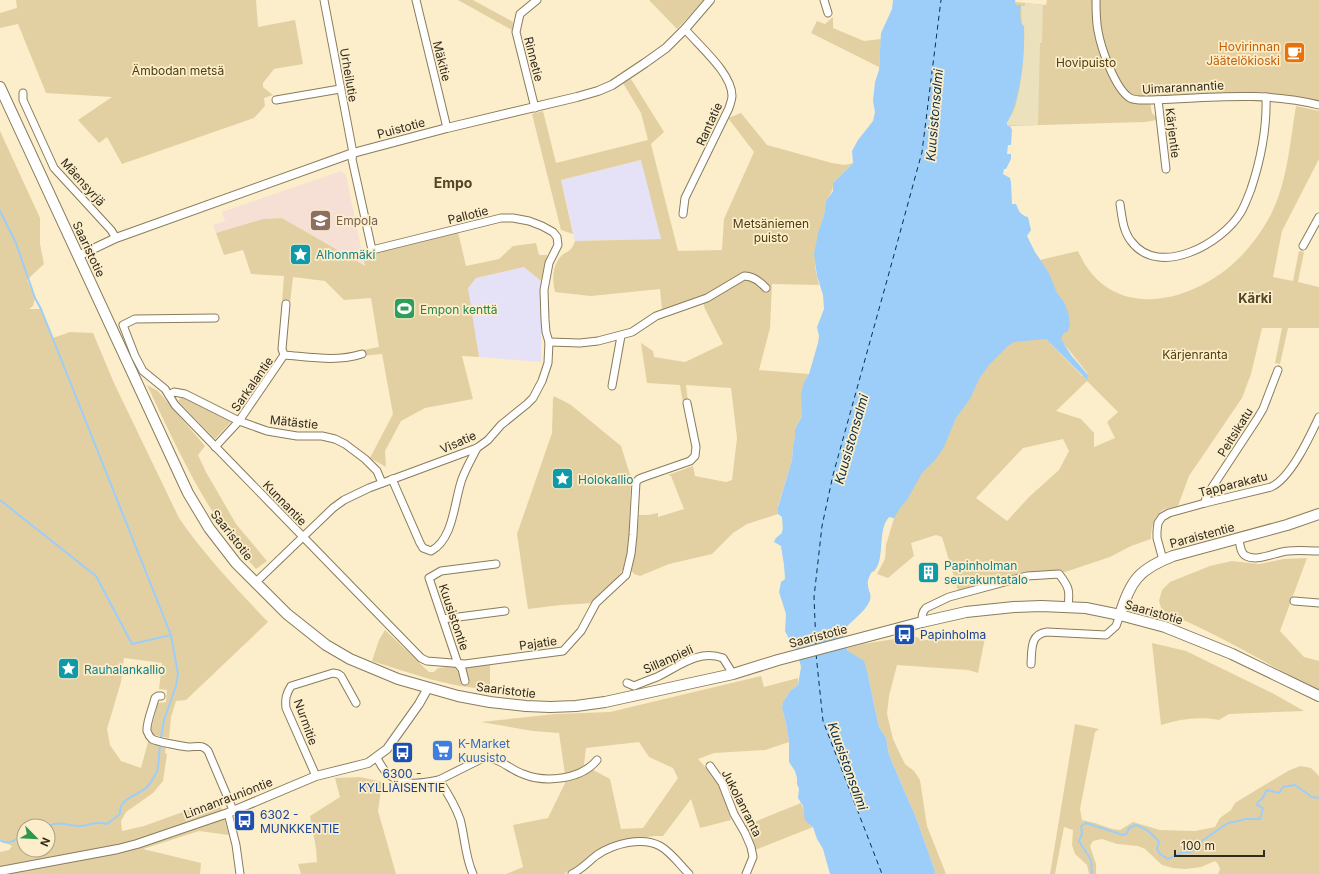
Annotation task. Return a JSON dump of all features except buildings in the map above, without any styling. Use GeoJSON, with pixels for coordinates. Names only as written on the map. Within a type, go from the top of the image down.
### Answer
{"type":"FeatureCollection","features":[{"type":"Feature","properties":{"kind":"main road","name":"Saaristotie"},"geometry":{"type":"LineString","coordinates":[[0,87],[188,493],[198,511],[221,546],[255,583],[287,614],[314,636],[340,654],[373,670],[428,688],[490,702],[526,706],[576,706],[631,697],[733,674],[778,660],[922,622],[982,609],[1041,606],[1086,608],[1165,626],[1232,654],[1319,696]]}},
{"type":"Feature","properties":{"kind":"main road","name":"Paraistentie"},"geometry":{"type":"LineString","coordinates":[[1120,615],[1129,589],[1136,578],[1156,563],[1287,526],[1319,514]]}},
{"type":"Feature","properties":{"kind":"street","name":"Urheilutie"},"geometry":{"type":"LineString","coordinates":[[324,0],[352,159],[372,250]]}},
{"type":"Feature","properties":{"kind":"street","name":"Mäkitie"},"geometry":{"type":"LineString","coordinates":[[416,0],[447,128]]}},
{"type":"Feature","properties":{"kind":"street","name":"Rinnetie"},"geometry":{"type":"LineString","coordinates":[[534,108],[516,32],[520,14],[537,0]]}},
{"type":"Feature","properties":{"kind":"street","name":"Puistotie"},"geometry":{"type":"LineString","coordinates":[[78,256],[116,238],[352,153],[598,91],[612,85],[666,48],[710,0]]}},
{"type":"Feature","properties":{"kind":"street"},"geometry":{"type":"LineString","coordinates":[[824,0],[828,12]]}},
{"type":"Feature","properties":{"kind":"street","name":"Uimarannantie"},"geometry":{"type":"LineString","coordinates":[[1096,0],[1098,31],[1109,67],[1124,94],[1134,100],[1236,96],[1299,100],[1319,105]]}},
{"type":"Feature","properties":{"kind":"street","name":"Rantatie"},"geometry":{"type":"LineString","coordinates":[[683,214],[685,198],[729,108],[732,96],[729,82],[723,73],[685,29]]}},
{"type":"Feature","properties":{"kind":"street"},"geometry":{"type":"LineString","coordinates":[[276,100],[340,89]]}},
{"type":"Feature","properties":{"kind":"street","name":"Mäensyrjä"},"geometry":{"type":"LineString","coordinates":[[23,93],[23,100],[54,168],[111,230],[116,238]]}},
{"type":"Feature","properties":{"kind":"street"},"geometry":{"type":"LineString","coordinates":[[1120,204],[1126,235],[1135,246],[1152,256],[1164,258],[1177,256],[1198,249],[1218,236],[1228,228],[1241,212],[1255,176],[1265,132],[1266,97]]}},
{"type":"Feature","properties":{"kind":"street","name":"Kärjentie"},"geometry":{"type":"LineString","coordinates":[[1158,100],[1166,169]]}},
{"type":"Feature","properties":{"kind":"street"},"geometry":{"type":"LineString","coordinates":[[1302,246],[1319,217]]}},
{"type":"Feature","properties":{"kind":"street","name":"Pallotie"},"geometry":{"type":"LineString","coordinates":[[372,250],[501,218],[513,218],[542,226],[553,232],[557,237],[558,245]]}},
{"type":"Feature","properties":{"kind":"street","name":"Visatie"},"geometry":{"type":"LineString","coordinates":[[255,583],[333,508],[344,500],[382,483],[477,448],[488,440],[501,425],[533,398],[546,372],[548,363],[549,342],[545,320],[544,290],[549,263],[558,245]]}},
{"type":"Feature","properties":{"kind":"street"},"geometry":{"type":"LineString","coordinates":[[549,342],[580,343],[621,336],[632,332],[656,316],[707,298],[744,276],[750,276],[766,288]]}},
{"type":"Feature","properties":{"kind":"street"},"geometry":{"type":"LineString","coordinates":[[284,355],[282,349],[286,304]]}},
{"type":"Feature","properties":{"kind":"street","name":"Kunnantie"},"geometry":{"type":"LineString","coordinates":[[215,318],[135,319],[123,325],[143,371],[165,389],[176,405],[302,537],[421,658],[428,661],[458,664]]}},
{"type":"Feature","properties":{"kind":"street"},"geometry":{"type":"LineString","coordinates":[[612,386],[621,336]]}},
{"type":"Feature","properties":{"kind":"street","name":"Sarkalantie"},"geometry":{"type":"LineString","coordinates":[[216,447],[240,421],[284,355],[331,359],[349,358],[362,354]]}},
{"type":"Feature","properties":{"kind":"street","name":"Peitsikatu"},"geometry":{"type":"LineString","coordinates":[[1205,503],[1211,489],[1263,409],[1278,370]]}},
{"type":"Feature","properties":{"kind":"street","name":"Mätästie"},"geometry":{"type":"LineString","coordinates":[[169,395],[174,392],[185,394],[240,421],[267,431],[282,434],[322,436],[335,439],[345,444],[365,459],[377,471],[382,483]]}},
{"type":"Feature","properties":{"kind":"street","name":"Pajatie"},"geometry":{"type":"LineString","coordinates":[[458,664],[563,651],[582,631],[596,603],[626,575],[634,535],[636,482],[644,477],[690,461],[695,456],[696,447],[687,403]]}},
{"type":"Feature","properties":{"kind":"street","name":"Tapparakatu"},"geometry":{"type":"LineString","coordinates":[[1163,560],[1157,538],[1158,523],[1162,517],[1170,513],[1205,503],[1277,485],[1283,480],[1302,450],[1319,417]]}},
{"type":"Feature","properties":{"kind":"street"},"geometry":{"type":"LineString","coordinates":[[392,480],[420,543],[423,548],[431,551],[437,548],[444,540],[458,500],[463,478],[477,448]]}},
{"type":"Feature","properties":{"kind":"street"},"geometry":{"type":"LineString","coordinates":[[1239,539],[1242,553],[1246,556],[1252,557],[1259,558],[1287,551],[1319,551]]}},
{"type":"Feature","properties":{"kind":"street","name":"Kuusistontie"},"geometry":{"type":"LineString","coordinates":[[465,682],[462,669],[458,664],[430,578],[441,571],[496,564]]}},
{"type":"Feature","properties":{"kind":"street"},"geometry":{"type":"LineString","coordinates":[[922,622],[923,610],[949,597],[1027,576],[1059,574],[1067,584],[1069,591],[1068,607]]}},
{"type":"Feature","properties":{"kind":"street"},"geometry":{"type":"LineString","coordinates":[[1294,601],[1319,603]]}},
{"type":"Feature","properties":{"kind":"street"},"geometry":{"type":"LineString","coordinates":[[443,619],[505,611]]}},
{"type":"Feature","properties":{"kind":"street"},"geometry":{"type":"LineString","coordinates":[[1031,664],[1035,637],[1041,633],[1106,635],[1116,626],[1120,615]]}},
{"type":"Feature","properties":{"kind":"street","name":"Sillanpieli"},"geometry":{"type":"LineString","coordinates":[[628,683],[634,686],[691,658],[702,656],[718,656],[723,658],[733,674]]}},
{"type":"Feature","properties":{"kind":"street","name":"Nurmitie"},"geometry":{"type":"LineString","coordinates":[[316,776],[286,708],[285,700],[288,690],[291,686],[333,673],[341,676],[356,702]]}},
{"type":"Feature","properties":{"kind":"street","name":"Linnanrauniontie"},"geometry":{"type":"LineString","coordinates":[[0,871],[118,849],[150,840],[230,812],[316,776],[368,763],[388,749],[428,688]]}},
{"type":"Feature","properties":{"kind":"street"},"geometry":{"type":"LineString","coordinates":[[162,696],[155,698],[147,731],[152,739],[188,747],[202,746],[208,751],[230,812],[240,874]]}},
{"type":"Feature","properties":{"kind":"street"},"geometry":{"type":"LineString","coordinates":[[377,758],[384,770],[394,779],[402,782],[421,783],[439,780],[481,759],[487,758],[497,760],[524,775],[551,779],[574,776],[591,767],[597,760]]}},
{"type":"Feature","properties":{"kind":"street","name":"Jukolanranta"},"geometry":{"type":"LineString","coordinates":[[710,766],[722,783],[734,814],[751,847],[753,857],[746,874]]}},
{"type":"Feature","properties":{"kind":"street"},"geometry":{"type":"LineString","coordinates":[[439,780],[452,801],[460,819],[468,861],[473,874]]}},
{"type":"Feature","properties":{"kind":"street"},"geometry":{"type":"LineString","coordinates":[[572,874],[606,850],[624,844],[643,841],[659,846],[667,851],[689,874]]}},
{"type":"Feature","properties":{"kind":"shaded area"},"geometry":{"type":"Polygon","coordinates":[[[642,160],[661,239],[575,241],[561,180],[642,160]]]}},
{"type":"Feature","properties":{"kind":"shaded area","name":"Empola"},"geometry":{"type":"Polygon","coordinates":[[[341,171],[346,175],[365,267],[282,218],[263,219],[216,233],[213,225],[225,221],[222,212],[341,171]]]}},
{"type":"Feature","properties":{"kind":"shaded area"},"geometry":{"type":"Polygon","coordinates":[[[524,267],[541,281],[541,362],[479,357],[467,288],[476,278],[524,267]]]}},
{"type":"Feature","properties":{"kind":"green space","name":"Ämbodan metsä"},"geometry":{"type":"Polygon","coordinates":[[[16,0],[256,0],[258,27],[295,20],[303,64],[274,69],[263,83],[263,87],[273,95],[264,98],[265,106],[254,118],[122,164],[107,137],[99,143],[78,120],[112,97],[46,93],[18,24],[0,28],[0,13],[17,8],[16,0]]]}},
{"type":"Feature","properties":{"kind":"green space"},"geometry":{"type":"Polygon","coordinates":[[[458,0],[473,0],[513,22],[512,30],[458,0]]]}},
{"type":"Feature","properties":{"kind":"green space"},"geometry":{"type":"Polygon","coordinates":[[[649,0],[704,0],[677,29],[649,0]]]}},
{"type":"Feature","properties":{"kind":"green space","name":"Hovipuisto"},"geometry":{"type":"Polygon","coordinates":[[[1047,0],[1319,0],[1319,102],[1261,92],[1208,94],[1150,103],[1152,113],[1157,120],[1145,122],[1010,126],[1015,2],[1046,5],[1047,0]]]}},
{"type":"Feature","properties":{"kind":"green space"},"geometry":{"type":"Polygon","coordinates":[[[833,17],[833,28],[864,41],[881,39],[879,67],[811,33],[817,21],[825,24],[833,17]]]}},
{"type":"Feature","properties":{"kind":"green space","name":"Metsäniemen puisto"},"geometry":{"type":"Polygon","coordinates":[[[631,79],[664,132],[651,144],[678,251],[722,250],[724,219],[754,152],[728,118],[741,113],[767,145],[832,163],[845,165],[853,163],[833,183],[832,190],[826,202],[815,257],[819,285],[772,284],[770,328],[759,370],[809,374],[804,382],[802,416],[795,429],[792,460],[778,506],[778,514],[747,524],[733,533],[712,554],[669,564],[640,576],[634,574],[631,570],[635,555],[639,515],[658,513],[658,517],[684,509],[671,476],[668,475],[693,466],[695,476],[726,482],[732,480],[737,438],[731,388],[686,385],[688,402],[683,403],[680,385],[647,383],[641,343],[653,351],[654,357],[685,362],[723,344],[705,309],[701,296],[662,310],[660,289],[591,296],[555,292],[553,277],[556,263],[562,255],[571,249],[575,241],[661,239],[641,160],[561,180],[573,234],[561,230],[532,114],[543,111],[556,163],[648,140],[641,113],[623,83],[631,79]]]}},
{"type":"Feature","properties":{"kind":"green space","name":"Kärjenranta"},"geometry":{"type":"Polygon","coordinates":[[[1296,106],[1319,111],[1319,159],[1282,231],[1273,277],[1293,281],[1299,251],[1304,252],[1298,282],[1319,287],[1319,328],[1288,328],[1280,364],[1275,363],[1282,328],[1262,328],[1251,374],[1242,398],[1189,476],[1178,506],[1165,509],[1158,514],[1153,526],[1151,539],[1131,546],[1110,557],[1059,574],[1027,576],[959,594],[942,537],[936,535],[911,543],[914,556],[888,578],[877,574],[885,559],[886,545],[894,518],[889,517],[886,521],[881,538],[878,565],[874,572],[873,515],[960,339],[1046,339],[1082,376],[1088,374],[1065,345],[1041,321],[1037,256],[1040,260],[1078,251],[1092,274],[1109,289],[1129,297],[1151,299],[1174,296],[1196,288],[1217,276],[1236,261],[1254,241],[1269,218],[1284,178],[1296,106]],[[1087,381],[1056,411],[1081,419],[1094,433],[1094,447],[1115,438],[1107,422],[1118,412],[1087,381]],[[1063,439],[1023,448],[976,498],[1007,521],[1029,497],[1059,470],[1069,451],[1063,439]]]}},
{"type":"Feature","properties":{"kind":"green space"},"geometry":{"type":"Polygon","coordinates":[[[0,131],[40,218],[40,244],[44,264],[27,280],[35,298],[33,306],[29,309],[41,309],[53,338],[70,332],[93,333],[114,383],[179,518],[210,559],[268,622],[186,700],[176,701],[171,717],[169,738],[154,735],[151,730],[158,703],[166,702],[167,690],[159,689],[162,663],[124,658],[121,682],[107,729],[110,745],[121,761],[141,768],[148,742],[166,746],[165,753],[167,754],[163,781],[153,793],[126,812],[121,821],[122,831],[144,826],[219,799],[229,835],[199,831],[143,849],[201,863],[200,874],[0,874],[0,852],[9,850],[12,846],[0,840],[0,131]]]}},
{"type":"Feature","properties":{"kind":"green space"},"geometry":{"type":"Polygon","coordinates":[[[282,218],[365,266],[363,256],[458,232],[466,266],[499,259],[513,246],[536,243],[539,255],[547,255],[541,281],[524,267],[476,278],[468,288],[479,357],[462,356],[473,399],[425,408],[401,421],[385,451],[386,467],[370,458],[393,414],[382,354],[362,356],[363,350],[379,347],[371,298],[344,300],[325,281],[293,277],[290,303],[282,302],[284,276],[251,274],[243,250],[224,255],[216,233],[263,219],[282,218]]]}},
{"type":"Feature","properties":{"kind":"green space"},"geometry":{"type":"Polygon","coordinates":[[[147,385],[158,391],[205,446],[198,455],[206,472],[236,524],[267,561],[256,569],[239,549],[208,505],[182,458],[147,385]]]}},
{"type":"Feature","properties":{"kind":"green space"},"geometry":{"type":"Polygon","coordinates":[[[554,396],[571,405],[621,446],[631,478],[629,535],[626,559],[623,569],[617,579],[593,603],[528,609],[517,534],[552,433],[554,396]]]}},
{"type":"Feature","properties":{"kind":"green space"},"geometry":{"type":"Polygon","coordinates":[[[182,397],[231,422],[215,439],[178,401],[182,397]]]}},
{"type":"Feature","properties":{"kind":"green space"},"geometry":{"type":"Polygon","coordinates":[[[1307,558],[1280,631],[1304,657],[1319,661],[1319,692],[1203,629],[1162,611],[1159,601],[1162,590],[1170,582],[1210,566],[1232,561],[1259,564],[1284,559],[1307,558]]]}},
{"type":"Feature","properties":{"kind":"green space"},"geometry":{"type":"Polygon","coordinates":[[[385,630],[429,672],[434,672],[438,668],[490,662],[490,689],[445,683],[372,661],[379,640],[385,630]]]}},
{"type":"Feature","properties":{"kind":"green space"},"geometry":{"type":"Polygon","coordinates":[[[986,633],[978,673],[968,670],[897,665],[889,696],[887,714],[893,739],[905,764],[914,771],[920,780],[927,826],[946,874],[936,874],[917,820],[889,755],[886,738],[879,727],[868,675],[847,648],[913,636],[925,640],[969,640],[986,633]]]}},
{"type":"Feature","properties":{"kind":"green space"},"geometry":{"type":"Polygon","coordinates":[[[1152,643],[1186,651],[1274,694],[1304,711],[1229,714],[1219,720],[1205,718],[1190,719],[1161,725],[1152,643]]]}},
{"type":"Feature","properties":{"kind":"green space"},"geometry":{"type":"Polygon","coordinates":[[[761,676],[764,687],[798,678],[798,685],[791,690],[783,702],[782,709],[789,742],[765,750],[714,753],[698,759],[721,787],[731,820],[700,828],[691,799],[663,836],[634,839],[601,850],[564,874],[506,874],[523,867],[513,825],[548,818],[565,783],[559,733],[533,731],[481,722],[556,714],[610,712],[761,676]],[[639,742],[586,748],[584,765],[610,779],[621,829],[643,828],[678,778],[673,768],[649,757],[639,742]]]}},
{"type":"Feature","properties":{"kind":"green space"},"geometry":{"type":"Polygon","coordinates":[[[1075,724],[1099,729],[1095,732],[1080,809],[1082,820],[1112,829],[1120,830],[1133,822],[1160,830],[1195,831],[1215,827],[1220,818],[1231,810],[1235,803],[1243,798],[1288,771],[1300,766],[1311,768],[1319,776],[1319,874],[1218,874],[1220,869],[1215,861],[1201,867],[1186,869],[1173,868],[1162,865],[1145,849],[1138,846],[1117,844],[1102,839],[1093,841],[1090,846],[1096,864],[1096,874],[1089,874],[1087,865],[1075,854],[1072,845],[1073,830],[1064,827],[1055,874],[1050,874],[1075,724]]]}},
{"type":"Feature","properties":{"kind":"green space"},"geometry":{"type":"Polygon","coordinates":[[[360,777],[382,782],[378,811],[396,874],[301,874],[298,864],[317,862],[310,816],[340,797],[335,778],[360,777]]]}},
{"type":"Feature","properties":{"kind":"green space"},"geometry":{"type":"Polygon","coordinates":[[[801,803],[805,814],[805,821],[813,827],[755,850],[751,835],[744,826],[801,803]]]}},
{"type":"Feature","properties":{"kind":"sand"},"geometry":{"type":"Polygon","coordinates":[[[1025,3],[1043,5],[1042,43],[1040,43],[1038,125],[1007,125],[1015,108],[1021,78],[1024,27],[1022,24],[1021,6],[1025,6],[1025,3]]]}},
{"type":"Feature","properties":{"kind":"water","name":"Kuusistonsalmi"},"geometry":{"type":"Polygon","coordinates":[[[893,0],[1015,0],[1016,5],[1021,5],[1020,14],[1022,24],[1024,26],[1023,63],[1016,102],[1007,123],[1012,130],[1011,145],[1008,145],[1007,154],[1011,154],[1011,159],[1006,169],[1004,169],[1003,174],[1010,178],[1012,204],[1016,204],[1021,214],[1028,217],[1031,230],[1027,236],[1035,252],[1049,273],[1057,293],[1064,302],[1068,312],[1070,324],[1068,331],[1063,334],[1061,339],[1071,355],[1088,375],[1087,380],[1046,339],[1014,342],[1007,347],[989,365],[979,379],[970,399],[956,418],[944,447],[936,459],[922,473],[907,500],[894,518],[889,517],[885,523],[879,563],[876,569],[871,573],[868,580],[868,587],[871,596],[870,600],[864,610],[847,627],[843,636],[848,651],[864,661],[879,727],[886,738],[889,755],[917,820],[936,874],[830,874],[823,849],[817,839],[813,827],[805,821],[803,806],[798,798],[799,789],[797,778],[795,771],[789,762],[789,742],[782,709],[783,702],[791,690],[798,685],[801,667],[796,648],[785,631],[786,614],[779,592],[781,582],[785,579],[784,565],[781,546],[774,542],[781,534],[783,526],[782,517],[778,514],[778,507],[792,460],[795,429],[802,416],[801,393],[804,382],[809,374],[818,343],[819,336],[817,327],[824,309],[823,295],[817,276],[814,254],[818,233],[824,215],[826,201],[833,191],[833,183],[853,163],[852,151],[858,140],[873,121],[875,112],[873,101],[875,82],[879,70],[881,33],[892,9],[893,0]]]}},
{"type":"Feature","properties":{"kind":"waterway"},"geometry":{"type":"LineString","coordinates":[[0,211],[16,243],[35,298],[41,309],[171,635],[178,674],[176,686],[164,720],[161,738]]}},
{"type":"Feature","properties":{"kind":"waterway"},"geometry":{"type":"LineString","coordinates":[[0,500],[96,576],[132,644],[171,635]]}},
{"type":"Feature","properties":{"kind":"waterway"},"geometry":{"type":"LineString","coordinates":[[56,824],[77,826],[85,826],[96,823],[107,824],[120,814],[120,808],[125,801],[143,790],[150,783],[157,772],[160,746]]}},
{"type":"Feature","properties":{"kind":"waterway"},"geometry":{"type":"LineString","coordinates":[[1092,874],[1091,860],[1079,841],[1082,834],[1081,826],[1086,823],[1123,835],[1126,834],[1129,828],[1136,825],[1139,826],[1157,839],[1159,842],[1157,849],[1160,854],[1168,859],[1183,852],[1191,852],[1197,848],[1202,841],[1228,823],[1245,819],[1260,819],[1263,808],[1257,805],[1267,790],[1279,793],[1283,787],[1295,785],[1312,797],[1319,798]]}},
{"type":"Feature","properties":{"kind":"waterway"},"geometry":{"type":"LineString","coordinates":[[0,840],[7,843],[16,839]]}},
{"type":"Feature","properties":{"kind":"ferry route"},"geometry":{"type":"LineString","coordinates":[[816,645],[814,597],[822,526],[833,475],[922,152],[941,0]]}},
{"type":"Feature","properties":{"kind":"ferry route"},"geometry":{"type":"LineString","coordinates":[[816,654],[823,721],[882,874]]}},
{"type":"Feature","properties":{"kind":"place","name":"Hovirinnan Jäätelökioski"},"geometry":{"type":"Point","coordinates":[1295,53]}},
{"type":"Feature","properties":{"kind":"place","name":"Empola"},"geometry":{"type":"Point","coordinates":[321,220]}},
{"type":"Feature","properties":{"kind":"place","name":"Alhonmäki"},"geometry":{"type":"Point","coordinates":[301,254]}},
{"type":"Feature","properties":{"kind":"place","name":"Empon kenttä"},"geometry":{"type":"Point","coordinates":[405,309]}},
{"type":"Feature","properties":{"kind":"place","name":"Holokallio"},"geometry":{"type":"Point","coordinates":[562,479]}},
{"type":"Feature","properties":{"kind":"place","name":"Papinholman seurakuntatalo"},"geometry":{"type":"Point","coordinates":[929,572]}},
{"type":"Feature","properties":{"kind":"place","name":"Papinholma"},"geometry":{"type":"Point","coordinates":[904,634]}},
{"type":"Feature","properties":{"kind":"place","name":"Rauhalankallio"},"geometry":{"type":"Point","coordinates":[69,669]}},
{"type":"Feature","properties":{"kind":"place","name":"K-Market Kuusisto"},"geometry":{"type":"Point","coordinates":[442,750]}},
{"type":"Feature","properties":{"kind":"place","name":"6300 - KYLLIÄISENTIE"},"geometry":{"type":"Point","coordinates":[402,752]}},
{"type":"Feature","properties":{"kind":"place","name":"6302 - MUNKKENTIE"},"geometry":{"type":"Point","coordinates":[245,821]}},
{"type":"Feature","properties":{"kind":"district","name":"Empo"},"geometry":{"type":"Point","coordinates":[453,182]}},
{"type":"Feature","properties":{"kind":"district","name":"Kärki"},"geometry":{"type":"Point","coordinates":[1255,298]}}]}
